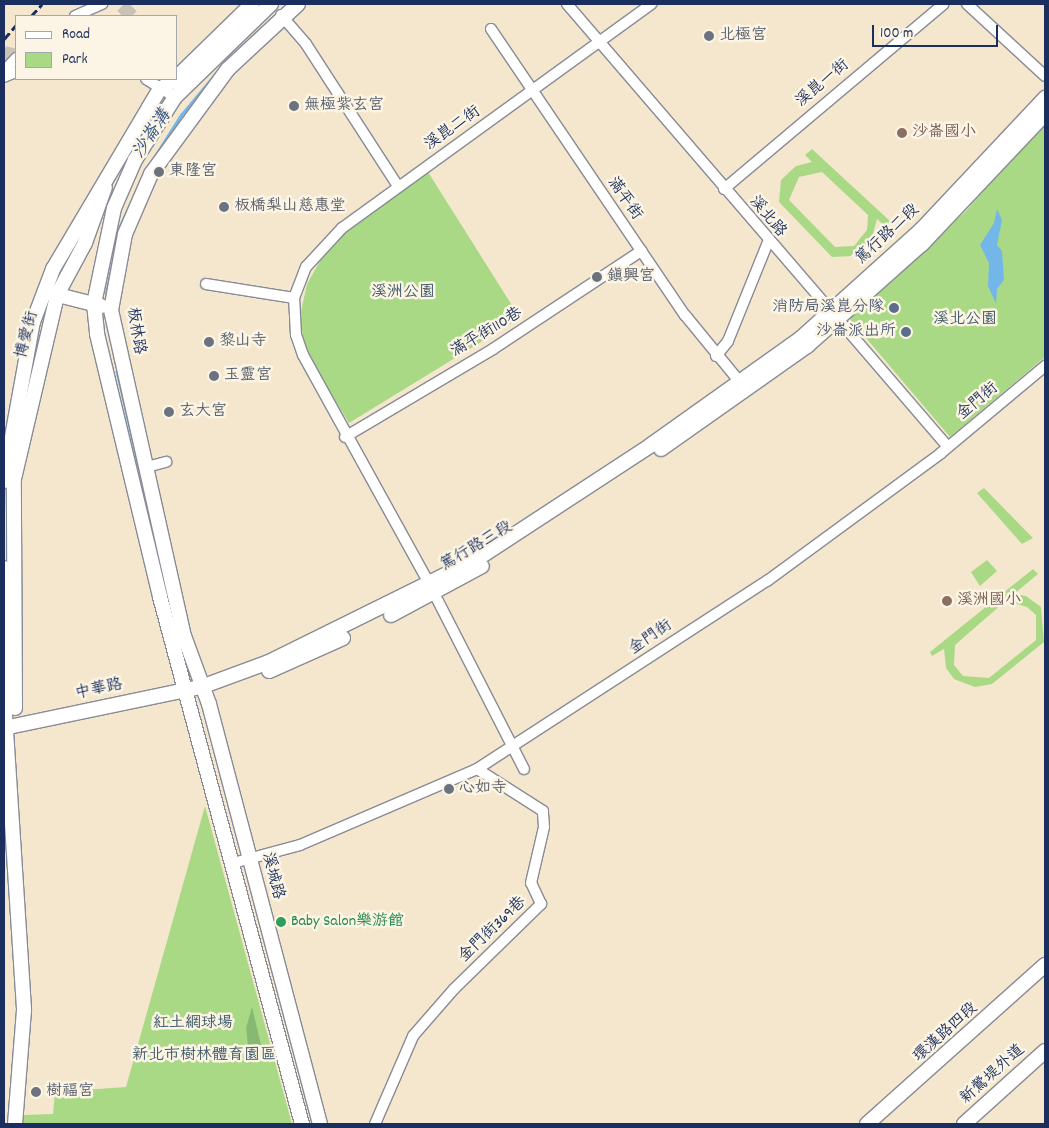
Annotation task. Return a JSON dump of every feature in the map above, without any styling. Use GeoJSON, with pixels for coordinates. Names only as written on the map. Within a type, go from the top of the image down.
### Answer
{"type":"FeatureCollection","features":[{"type":"Feature","properties":{"kind":"street"},"geometry":{"type":"LineString","coordinates":[[77,15],[102,4]]}},
{"type":"Feature","properties":{"kind":"street","name":"博愛街"},"geometry":{"type":"LineString","coordinates":[[178,77],[252,4]]}},
{"type":"Feature","properties":{"kind":"street"},"geometry":{"type":"LineString","coordinates":[[271,4],[306,44],[398,186]]}},
{"type":"Feature","properties":{"kind":"street","name":"博愛街"},"geometry":{"type":"LineString","coordinates":[[178,79],[271,4]]}},
{"type":"Feature","properties":{"kind":"street","name":"板林路"},"geometry":{"type":"LineString","coordinates":[[203,690],[184,636],[148,466],[112,310],[125,234],[151,174],[201,100],[281,15],[298,4]]}},
{"type":"Feature","properties":{"kind":"street","name":"溪北路"},"geometry":{"type":"LineString","coordinates":[[567,4],[768,242],[948,447]]}},
{"type":"Feature","properties":{"kind":"street","name":"溪崑二街"},"geometry":{"type":"LineString","coordinates":[[294,298],[306,267],[328,242],[398,186],[600,43],[651,4]]}},
{"type":"Feature","properties":{"kind":"street","name":"溪崑一街"},"geometry":{"type":"LineString","coordinates":[[724,189],[944,4]]}},
{"type":"Feature","properties":{"kind":"street"},"geometry":{"type":"LineString","coordinates":[[967,4],[1045,76]]}},
{"type":"Feature","properties":{"kind":"street","name":"滿平街"},"geometry":{"type":"LineString","coordinates":[[491,29],[641,251],[716,356],[742,386]]}},
{"type":"Feature","properties":{"kind":"street"},"geometry":{"type":"LineString","coordinates":[[4,71],[15,59]]}},
{"type":"Feature","properties":{"kind":"street"},"geometry":{"type":"LineString","coordinates":[[4,79],[15,73]]}},
{"type":"Feature","properties":{"kind":"street"},"geometry":{"type":"LineString","coordinates":[[150,80],[170,85]]}},
{"type":"Feature","properties":{"kind":"street","name":"博愛街"},"geometry":{"type":"LineString","coordinates":[[4,481],[33,322],[85,243],[104,187],[170,85]]}},
{"type":"Feature","properties":{"kind":"street","name":"博愛街"},"geometry":{"type":"LineString","coordinates":[[94,304],[114,208],[134,160],[170,85]]}},
{"type":"Feature","properties":{"kind":"street","name":"篤行路二段"},"geometry":{"type":"LineString","coordinates":[[834,315],[922,229],[1045,98]]}},
{"type":"Feature","properties":{"kind":"street","name":"篤行路二段"},"geometry":{"type":"LineString","coordinates":[[742,386],[922,244],[1045,114]]}},
{"type":"Feature","properties":{"kind":"street"},"geometry":{"type":"LineString","coordinates":[[716,356],[728,341],[768,242]]}},
{"type":"Feature","properties":{"kind":"street","name":"滿平街110巷"},"geometry":{"type":"LineString","coordinates":[[346,437],[493,349],[641,251]]}},
{"type":"Feature","properties":{"kind":"street"},"geometry":{"type":"LineString","coordinates":[[206,284],[294,298],[296,335],[302,355],[432,589],[514,746],[524,769]]}},
{"type":"Feature","properties":{"kind":"street"},"geometry":{"type":"LineString","coordinates":[[51,293],[112,310]]}},
{"type":"Feature","properties":{"kind":"street","name":"博愛街"},"geometry":{"type":"LineString","coordinates":[[7,732],[15,720],[14,479],[51,293]]}},
{"type":"Feature","properties":{"kind":"street"},"geometry":{"type":"LineString","coordinates":[[94,304],[117,420],[187,694],[302,1124]]}},
{"type":"Feature","properties":{"kind":"street","name":"金門街"},"geometry":{"type":"LineString","coordinates":[[233,862],[250,859],[300,844],[477,769],[768,581],[948,447],[1045,366]]}},
{"type":"Feature","properties":{"kind":"street","name":"篤行路三段"},"geometry":{"type":"LineString","coordinates":[[203,690],[432,589],[742,386]]}},
{"type":"Feature","properties":{"kind":"street"},"geometry":{"type":"LineString","coordinates":[[148,466],[166,462]]}},
{"type":"Feature","properties":{"kind":"street"},"geometry":{"type":"LineString","coordinates":[[4,568],[5,715],[24,1010],[15,1124]]}},
{"type":"Feature","properties":{"kind":"street","name":"中華路"},"geometry":{"type":"LineString","coordinates":[[7,732],[203,690]]}},
{"type":"Feature","properties":{"kind":"street","name":"溪城路"},"geometry":{"type":"LineString","coordinates":[[203,690],[320,1124]]}},
{"type":"Feature","properties":{"kind":"street","name":"金門街369巷"},"geometry":{"type":"LineString","coordinates":[[375,1124],[413,1036],[454,989],[541,904],[531,883],[544,827],[543,811],[477,769]]}},
{"type":"Feature","properties":{"kind":"street","name":"環漢路四段"},"geometry":{"type":"LineString","coordinates":[[867,1124],[1045,965]]}},
{"type":"Feature","properties":{"kind":"street","name":"新鶯堤外道"},"geometry":{"type":"LineString","coordinates":[[964,1124],[1045,1051]]}},
{"type":"Feature","properties":{"kind":"green space","name":"溪北公園"},"geometry":{"type":"Polygon","coordinates":[[[1045,121],[1045,357],[950,437],[849,318],[965,212],[1045,121]]]}},
{"type":"Feature","properties":{"kind":"green space"},"geometry":{"type":"Polygon","coordinates":[[[812,149],[891,222],[886,227],[877,219],[871,242],[854,256],[832,257],[779,202],[781,180],[796,166],[812,162],[805,155],[812,149]],[[822,172],[799,177],[789,200],[835,247],[854,246],[867,230],[868,215],[822,172]]]}},
{"type":"Feature","properties":{"kind":"green space","name":"溪洲公園"},"geometry":{"type":"Polygon","coordinates":[[[428,172],[520,318],[349,423],[305,351],[300,316],[307,284],[329,245],[428,172]]]}},
{"type":"Feature","properties":{"kind":"green space"},"geometry":{"type":"Polygon","coordinates":[[[984,488],[1033,538],[1022,544],[977,493],[984,488]]]}},
{"type":"Feature","properties":{"kind":"green space"},"geometry":{"type":"Polygon","coordinates":[[[987,560],[997,571],[980,586],[971,572],[987,560]]]}},
{"type":"Feature","properties":{"kind":"green space"},"geometry":{"type":"Polygon","coordinates":[[[1033,569],[1038,574],[1014,594],[1026,596],[1041,607],[1044,642],[992,684],[975,687],[954,679],[946,668],[944,649],[932,656],[930,652],[1033,569]],[[1013,603],[1002,604],[955,645],[954,665],[963,676],[989,678],[1036,640],[1036,615],[1027,607],[1013,603]]]}},
{"type":"Feature","properties":{"kind":"green space","name":"新北市樹林體育園區"},"geometry":{"type":"Polygon","coordinates":[[[205,806],[292,1124],[23,1124],[24,1115],[53,1114],[55,1092],[126,1087],[205,806]]]}},
{"type":"Feature","properties":{"kind":"green space"},"geometry":{"type":"Polygon","coordinates":[[[252,1007],[262,1049],[250,1064],[246,1028],[252,1007]]]}},
{"type":"Feature","properties":{"kind":"water"},"geometry":{"type":"Polygon","coordinates":[[[997,209],[1002,220],[997,245],[1002,251],[1004,280],[997,289],[996,304],[988,286],[989,263],[980,245],[994,223],[997,209]]]}},
{"type":"Feature","properties":{"kind":"waterway","name":"沙崙溝"},"geometry":{"type":"LineString","coordinates":[[232,56],[271,19]]}},
{"type":"Feature","properties":{"kind":"waterway","name":"沙崙溝"},"geometry":{"type":"LineString","coordinates":[[148,167],[181,115],[223,65]]}},
{"type":"Feature","properties":{"kind":"waterway","name":"沙崙溝"},"geometry":{"type":"LineString","coordinates":[[106,293],[120,226],[145,171]]}},
{"type":"Feature","properties":{"kind":"waterway","name":"沙崙溝"},"geometry":{"type":"LineString","coordinates":[[117,371],[139,467]]}},
{"type":"Feature","properties":{"kind":"tunnel"},"geometry":{"type":"LineString","coordinates":[[123,15],[134,4]]}},
{"type":"Feature","properties":{"kind":"tunnel"},"geometry":{"type":"LineString","coordinates":[[4,53],[15,56]]}},
{"type":"Feature","properties":{"kind":"railway"},"geometry":{"type":"LineString","coordinates":[[32,15],[42,4]]}},
{"type":"Feature","properties":{"kind":"railway"},"geometry":{"type":"LineString","coordinates":[[4,39],[15,26]]}},
{"type":"Feature","properties":{"kind":"place","name":"北極宮"},"geometry":{"type":"Point","coordinates":[709,36]}},
{"type":"Feature","properties":{"kind":"place","name":"無極紫玄宮"},"geometry":{"type":"Point","coordinates":[294,106]}},
{"type":"Feature","properties":{"kind":"place","name":"沙崙國小"},"geometry":{"type":"Point","coordinates":[902,133]}},
{"type":"Feature","properties":{"kind":"place","name":"東隆宮"},"geometry":{"type":"Point","coordinates":[159,172]}},
{"type":"Feature","properties":{"kind":"place","name":"板橋梨山慈惠堂"},"geometry":{"type":"Point","coordinates":[224,207]}},
{"type":"Feature","properties":{"kind":"place","name":"鎮興宮"},"geometry":{"type":"Point","coordinates":[597,277]}},
{"type":"Feature","properties":{"kind":"place","name":"消防局溪崑分隊"},"geometry":{"type":"Point","coordinates":[894,308]}},
{"type":"Feature","properties":{"kind":"place","name":"沙崙派出所"},"geometry":{"type":"Point","coordinates":[906,332]}},
{"type":"Feature","properties":{"kind":"place","name":"黎山寺"},"geometry":{"type":"Point","coordinates":[209,342]}},
{"type":"Feature","properties":{"kind":"place","name":"玉靈宮"},"geometry":{"type":"Point","coordinates":[214,376]}},
{"type":"Feature","properties":{"kind":"place","name":"玄大宮"},"geometry":{"type":"Point","coordinates":[169,412]}},
{"type":"Feature","properties":{"kind":"place","name":"溪洲國小"},"geometry":{"type":"Point","coordinates":[947,601]}},
{"type":"Feature","properties":{"kind":"place","name":"心如寺"},"geometry":{"type":"Point","coordinates":[449,789]}},
{"type":"Feature","properties":{"kind":"place","name":"Baby Salon樂游館"},"geometry":{"type":"Point","coordinates":[281,922]}},
{"type":"Feature","properties":{"kind":"place","name":"樹福宮"},"geometry":{"type":"Point","coordinates":[36,1092]}},
{"type":"Feature","properties":{"kind":"park label","name":"紅土網球場"},"geometry":{"type":"Point","coordinates":[193,1024]}}]}
